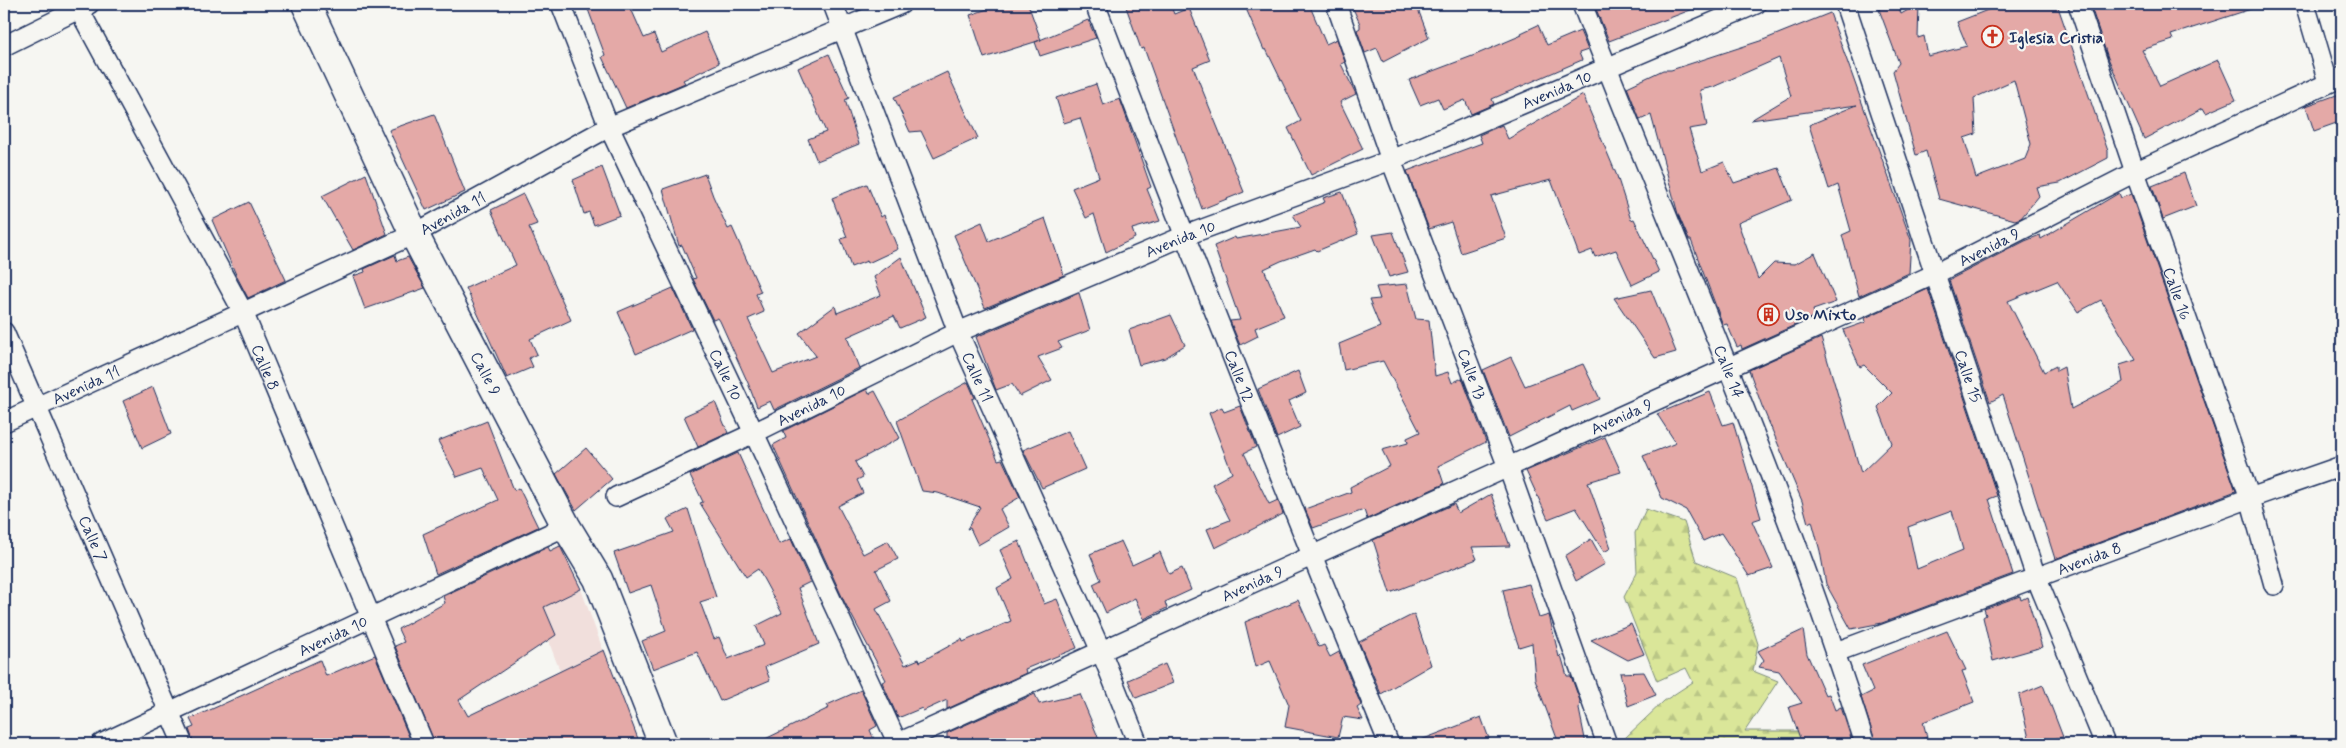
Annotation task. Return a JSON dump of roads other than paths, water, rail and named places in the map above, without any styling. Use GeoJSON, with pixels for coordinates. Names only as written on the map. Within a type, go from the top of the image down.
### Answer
{"type":"FeatureCollection","features":[{"type":"Feature","properties":{"kind":"street","name":"Calle 9"},"geometry":{"type":"LineString","coordinates":[[306,4],[414,234],[566,526],[598,579],[663,744]]}},
{"type":"Feature","properties":{"kind":"street","name":"Calle 10"},"geometry":{"type":"LineString","coordinates":[[560,4],[609,127],[754,433],[898,744]]}},
{"type":"Feature","properties":{"kind":"street","name":"Calle 11"},"geometry":{"type":"LineString","coordinates":[[834,4],[958,332],[1101,651],[1138,744]]}},
{"type":"Feature","properties":{"kind":"street","name":"Avenida 11"},"geometry":{"type":"LineString","coordinates":[[4,422],[414,234],[609,127],[842,27],[901,4]]}},
{"type":"Feature","properties":{"kind":"street","name":"Calle 12"},"geometry":{"type":"LineString","coordinates":[[1095,4],[1184,236],[1311,556],[1389,744]]}},
{"type":"Feature","properties":{"kind":"street","name":"Calle 13"},"geometry":{"type":"LineString","coordinates":[[1336,4],[1391,160],[1508,467],[1607,744]]}},
{"type":"Feature","properties":{"kind":"street","name":"Calle 14"},"geometry":{"type":"LineString","coordinates":[[1582,4],[1729,367],[1836,652],[1865,744]]}},
{"type":"Feature","properties":{"kind":"street","name":"Avenida 10"},"geometry":{"type":"LineString","coordinates":[[616,497],[754,433],[958,332],[1184,236],[1391,160],[1756,4]]}},
{"type":"Feature","properties":{"kind":"street","name":"Calle 15"},"geometry":{"type":"LineString","coordinates":[[1845,4],[2036,577],[2105,744]]}},
{"type":"Feature","properties":{"kind":"street","name":"Calle 16"},"geometry":{"type":"LineString","coordinates":[[2078,4],[2250,498],[2274,586]]}},
{"type":"Feature","properties":{"kind":"street"},"geometry":{"type":"LineString","coordinates":[[2305,4],[2335,80]]}},
{"type":"Feature","properties":{"kind":"street"},"geometry":{"type":"LineString","coordinates":[[4,46],[81,5]]}},
{"type":"Feature","properties":{"kind":"street","name":"Calle 8"},"geometry":{"type":"LineString","coordinates":[[81,5],[243,312],[424,744]]}},
{"type":"Feature","properties":{"kind":"street","name":"Avenida 9"},"geometry":{"type":"LineString","coordinates":[[898,744],[1935,274],[2135,172],[2335,80]]}},
{"type":"Feature","properties":{"kind":"street","name":"Calle 7"},"geometry":{"type":"LineString","coordinates":[[4,332],[183,744]]}},
{"type":"Feature","properties":{"kind":"street","name":"Avenida 8"},"geometry":{"type":"LineString","coordinates":[[1836,652],[2250,498],[2342,466]]}},
{"type":"Feature","properties":{"kind":"street","name":"Avenida 10"},"geometry":{"type":"LineString","coordinates":[[102,744],[566,526]]}},
{"type":"Feature","properties":{"kind":"place","name":"Iglesia Cristia"},"geometry":{"type":"Point","coordinates":[1993,37]}},
{"type":"Feature","properties":{"kind":"place","name":"Uso Mixto"},"geometry":{"type":"Point","coordinates":[1769,314]}}]}
